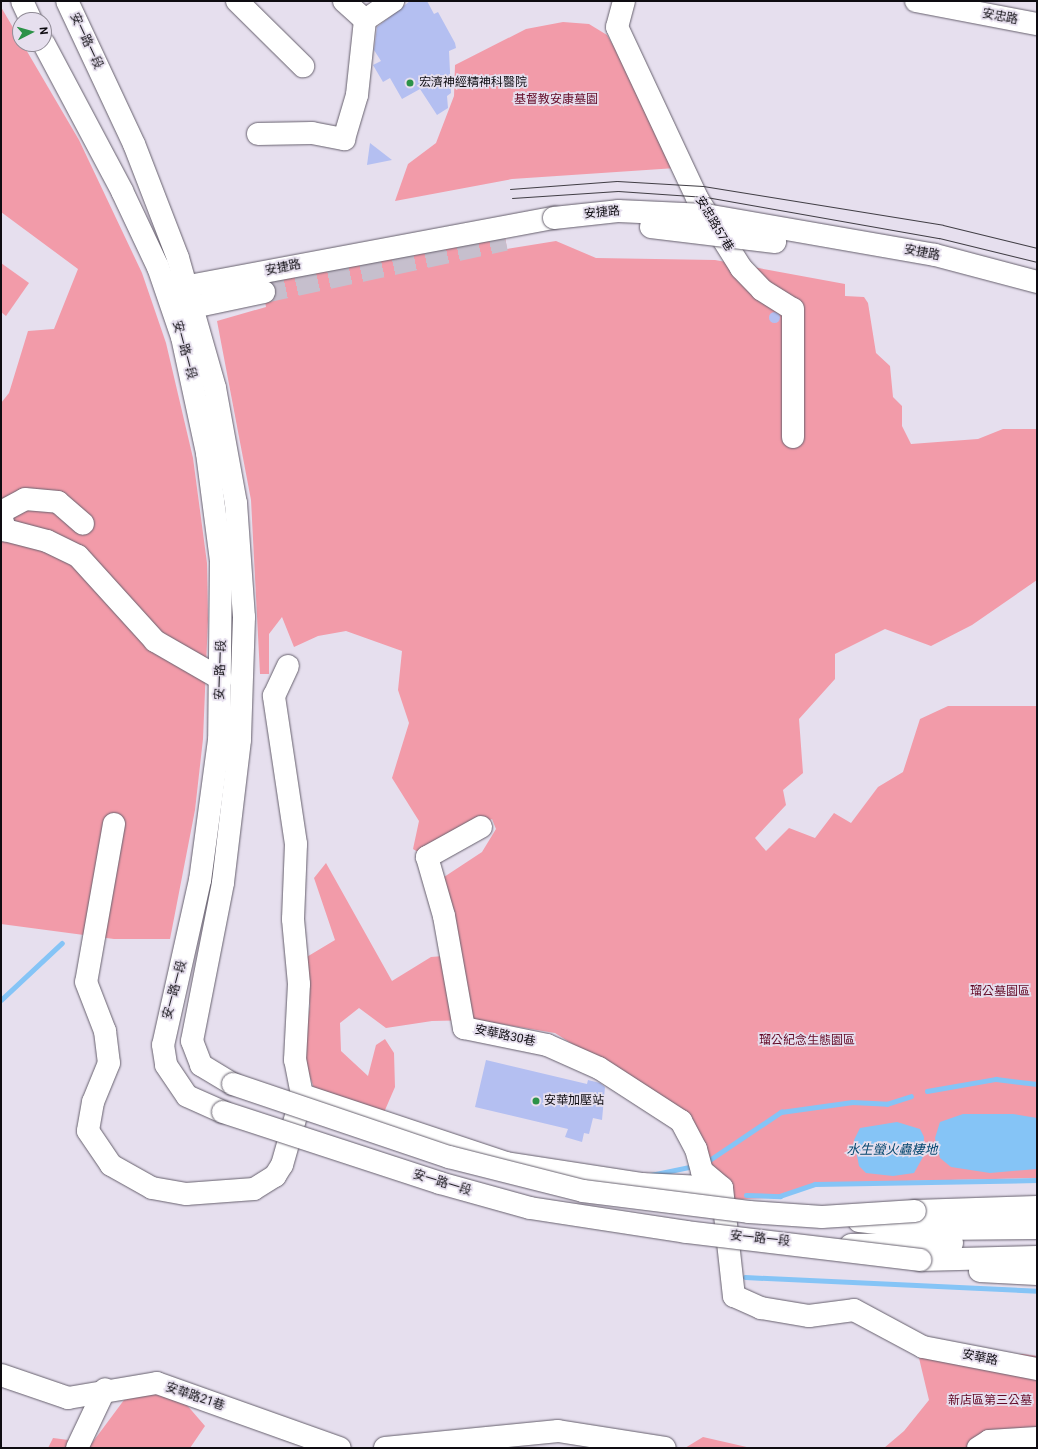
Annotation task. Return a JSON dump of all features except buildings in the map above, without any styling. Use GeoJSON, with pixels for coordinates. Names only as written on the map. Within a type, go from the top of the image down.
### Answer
{"type":"FeatureCollection","features":[{"type":"Feature","properties":{"kind":"main road"},"geometry":{"type":"LineString","coordinates":[[22,1],[27,12]]}},
{"type":"Feature","properties":{"kind":"main road","name":"安一路一段"},"geometry":{"type":"LineString","coordinates":[[67,1],[134,144],[176,288],[215,388],[236,503],[242,560],[244,662],[234,813],[192,1041],[201,1065],[233,1084],[448,1157],[537,1182],[727,1210],[822,1217],[1037,1207]]}},
{"type":"Feature","properties":{"kind":"main road"},"geometry":{"type":"LineString","coordinates":[[237,1],[303,66]]}},
{"type":"Feature","properties":{"kind":"main road"},"geometry":{"type":"LineString","coordinates":[[344,1],[364,20]]}},
{"type":"Feature","properties":{"kind":"main road"},"geometry":{"type":"LineString","coordinates":[[364,20],[393,1]]}},
{"type":"Feature","properties":{"kind":"main road","name":"安忠路57巷"},"geometry":{"type":"LineString","coordinates":[[624,1],[617,27],[697,198],[741,268],[762,290],[793,309],[793,437]]}},
{"type":"Feature","properties":{"kind":"main road","name":"安忠路"},"geometry":{"type":"LineString","coordinates":[[916,1],[1037,24]]}},
{"type":"Feature","properties":{"kind":"main road"},"geometry":{"type":"LineString","coordinates":[[258,134],[312,133],[344,139],[357,96],[364,20]]}},
{"type":"Feature","properties":{"kind":"main road","name":"安一路一段"},"geometry":{"type":"LineString","coordinates":[[48,52],[176,288]]}},
{"type":"Feature","properties":{"kind":"main road","name":"安捷路"},"geometry":{"type":"LineString","coordinates":[[176,288],[555,225],[618,211],[706,215],[935,255],[1037,282]]}},
{"type":"Feature","properties":{"kind":"main road","name":"安捷路"},"geometry":{"type":"LineString","coordinates":[[505,240],[555,225],[705,231],[934,270],[1037,297]]}},
{"type":"Feature","properties":{"kind":"main road","name":"安捷路"},"geometry":{"type":"LineString","coordinates":[[183,309],[264,292]]}},
{"type":"Feature","properties":{"kind":"main road","name":"安一路一段"},"geometry":{"type":"LineString","coordinates":[[183,309],[195,392],[215,506],[221,561],[222,671],[210,819],[186,950],[163,1045],[166,1064],[187,1096],[223,1112],[440,1184],[530,1208],[686,1232],[823,1246],[920,1260],[1037,1257]]}},
{"type":"Feature","properties":{"kind":"main road"},"geometry":{"type":"LineString","coordinates":[[1,512],[25,499],[58,502],[83,524]]}},
{"type":"Feature","properties":{"kind":"main road"},"geometry":{"type":"LineString","coordinates":[[1,515],[5,530],[47,541],[78,556],[155,641],[222,671],[244,662]]}},
{"type":"Feature","properties":{"kind":"main road"},"geometry":{"type":"LineString","coordinates":[[114,824],[86,982],[105,1030],[109,1063],[93,1102],[88,1131],[111,1165],[166,1193],[227,1194],[254,1189],[270,1180],[282,1165],[302,1095],[295,1060],[299,984],[293,919],[296,844],[274,696],[288,666]]}},
{"type":"Feature","properties":{"kind":"main road"},"geometry":{"type":"LineString","coordinates":[[242,694],[274,696]]}},
{"type":"Feature","properties":{"kind":"main road","name":"安華路30巷"},"geometry":{"type":"LineString","coordinates":[[481,827],[427,858],[444,916],[464,1028],[547,1045],[599,1068],[681,1121],[696,1149],[702,1171],[722,1188]]}},
{"type":"Feature","properties":{"kind":"main road"},"geometry":{"type":"LineString","coordinates":[[302,1095],[506,1163],[642,1184],[722,1188]]}},
{"type":"Feature","properties":{"kind":"main road","name":"安華路"},"geometry":{"type":"LineString","coordinates":[[722,1188],[734,1296],[761,1308],[809,1316],[854,1310],[923,1348],[1037,1369]]}},
{"type":"Feature","properties":{"kind":"main road"},"geometry":{"type":"LineString","coordinates":[[822,1217],[934,1229],[1037,1228]]}},
{"type":"Feature","properties":{"kind":"main road"},"geometry":{"type":"LineString","coordinates":[[823,1246],[1037,1242]]}},
{"type":"Feature","properties":{"kind":"main road"},"geometry":{"type":"LineString","coordinates":[[946,1269],[1037,1274]]}},
{"type":"Feature","properties":{"kind":"main road","name":"安華路21巷"},"geometry":{"type":"LineString","coordinates":[[1,1376],[68,1398],[105,1389],[157,1383],[340,1448]]}},
{"type":"Feature","properties":{"kind":"main road"},"geometry":{"type":"LineString","coordinates":[[77,1448],[105,1389]]}},
{"type":"Feature","properties":{"kind":"main road"},"geometry":{"type":"LineString","coordinates":[[385,1448],[558,1431],[665,1448]]}},
{"type":"Feature","properties":{"kind":"main road"},"geometry":{"type":"LineString","coordinates":[[978,1448],[989,1441],[1037,1438]]}},
{"type":"Feature","properties":{"kind":"green space"},"geometry":{"type":"Polygon","coordinates":[[[1,7],[12,26],[12,52],[27,52],[79,140],[142,273],[166,343],[193,458],[207,563],[208,619],[203,739],[195,810],[170,939],[114,939],[1,924],[1,403],[9,393],[28,331],[54,329],[78,269],[1,212],[1,7]]]}},
{"type":"Feature","properties":{"kind":"green space","name":"基督教安康墓園"},"geometry":{"type":"Polygon","coordinates":[[[563,22],[589,24],[607,35],[635,82],[676,168],[512,179],[395,201],[408,164],[436,143],[454,96],[455,65],[526,29],[563,22]]]}},
{"type":"Feature","properties":{"kind":"green space"},"geometry":{"type":"Polygon","coordinates":[[[504,230],[507,249],[556,241],[596,258],[715,260],[845,284],[845,296],[864,297],[868,303],[876,353],[890,366],[893,397],[902,406],[902,426],[911,444],[978,439],[1003,429],[1037,429],[1037,580],[972,625],[931,646],[885,629],[835,654],[835,679],[799,719],[803,773],[783,790],[786,805],[755,838],[766,851],[789,828],[815,838],[834,813],[851,823],[878,787],[903,772],[920,719],[948,706],[1037,706],[1037,1178],[815,1183],[769,1198],[713,1200],[680,1113],[555,1033],[476,1020],[432,1021],[386,1028],[359,1008],[340,1023],[341,1051],[368,1076],[376,1045],[385,1039],[394,1053],[395,1087],[382,1117],[316,1094],[302,1054],[310,1006],[305,958],[335,940],[314,878],[326,863],[392,981],[431,957],[456,955],[441,879],[482,852],[496,829],[492,819],[423,855],[413,849],[419,821],[392,778],[409,723],[398,690],[402,651],[346,631],[318,636],[294,647],[282,617],[269,634],[269,674],[260,674],[251,500],[217,321],[266,307],[262,281],[504,230]]]}},
{"type":"Feature","properties":{"kind":"green space"},"geometry":{"type":"Polygon","coordinates":[[[1,263],[29,283],[6,316],[1,312],[1,263]]]}},
{"type":"Feature","properties":{"kind":"green space","name":"新店區第三公墓"},"geometry":{"type":"Polygon","coordinates":[[[1023,1354],[1037,1356],[1037,1448],[884,1448],[904,1431],[929,1400],[919,1358],[1023,1354]]]}},
{"type":"Feature","properties":{"kind":"green space"},"geometry":{"type":"Polygon","coordinates":[[[150,1391],[186,1404],[205,1426],[190,1448],[48,1448],[53,1438],[92,1443],[124,1400],[150,1391]]]}},
{"type":"Feature","properties":{"kind":"green space"},"geometry":{"type":"Polygon","coordinates":[[[703,1437],[751,1448],[685,1448],[703,1437]]]}},
{"type":"Feature","properties":{"kind":"water","name":"水生螢火蟲棲地"},"geometry":{"type":"Polygon","coordinates":[[[963,1114],[1013,1114],[1037,1118],[1037,1169],[990,1173],[951,1167],[940,1158],[935,1138],[940,1122],[963,1114]]]}},
{"type":"Feature","properties":{"kind":"water","name":"水生螢火蟲棲地"},"geometry":{"type":"Polygon","coordinates":[[[897,1122],[920,1129],[924,1137],[923,1157],[914,1173],[893,1176],[866,1173],[859,1166],[854,1140],[860,1128],[897,1122]]]}},
{"type":"Feature","properties":{"kind":"waterway"},"geometry":{"type":"LineString","coordinates":[[1,1000],[62,943]]}},
{"type":"Feature","properties":{"kind":"waterway"},"geometry":{"type":"LineString","coordinates":[[927,1091],[996,1079],[1037,1084]]}},
{"type":"Feature","properties":{"kind":"waterway"},"geometry":{"type":"LineString","coordinates":[[705,1163],[781,1112],[852,1102],[887,1104],[911,1096]]}},
{"type":"Feature","properties":{"kind":"waterway"},"geometry":{"type":"LineString","coordinates":[[651,1175],[694,1166]]}},
{"type":"Feature","properties":{"kind":"waterway"},"geometry":{"type":"LineString","coordinates":[[746,1195],[780,1196],[815,1184],[1037,1180]]}},
{"type":"Feature","properties":{"kind":"waterway"},"geometry":{"type":"LineString","coordinates":[[745,1277],[1037,1291]]}},
{"type":"Feature","properties":{"kind":"tunnel"},"geometry":{"type":"LineString","coordinates":[[264,292],[505,240]]}},
{"type":"Feature","properties":{"kind":"tram line"},"geometry":{"type":"LineString","coordinates":[[510,189],[617,181],[703,186],[943,225],[1037,248]]}},
{"type":"Feature","properties":{"kind":"tram line"},"geometry":{"type":"LineString","coordinates":[[512,198],[618,191],[706,197],[939,238],[1037,262]]}},
{"type":"Feature","properties":{"kind":"place","name":"宏濟神經精神科醫院"},"geometry":{"type":"Point","coordinates":[410,83]}},
{"type":"Feature","properties":{"kind":"place","name":"安華加壓站"},"geometry":{"type":"Point","coordinates":[536,1101]}},
{"type":"Feature","properties":{"kind":"park label","name":"瑠公墓園區"},"geometry":{"type":"Point","coordinates":[1000,992]}},
{"type":"Feature","properties":{"kind":"park label","name":"瑠公紀念生態園區"},"geometry":{"type":"Point","coordinates":[807,1041]}}]}
